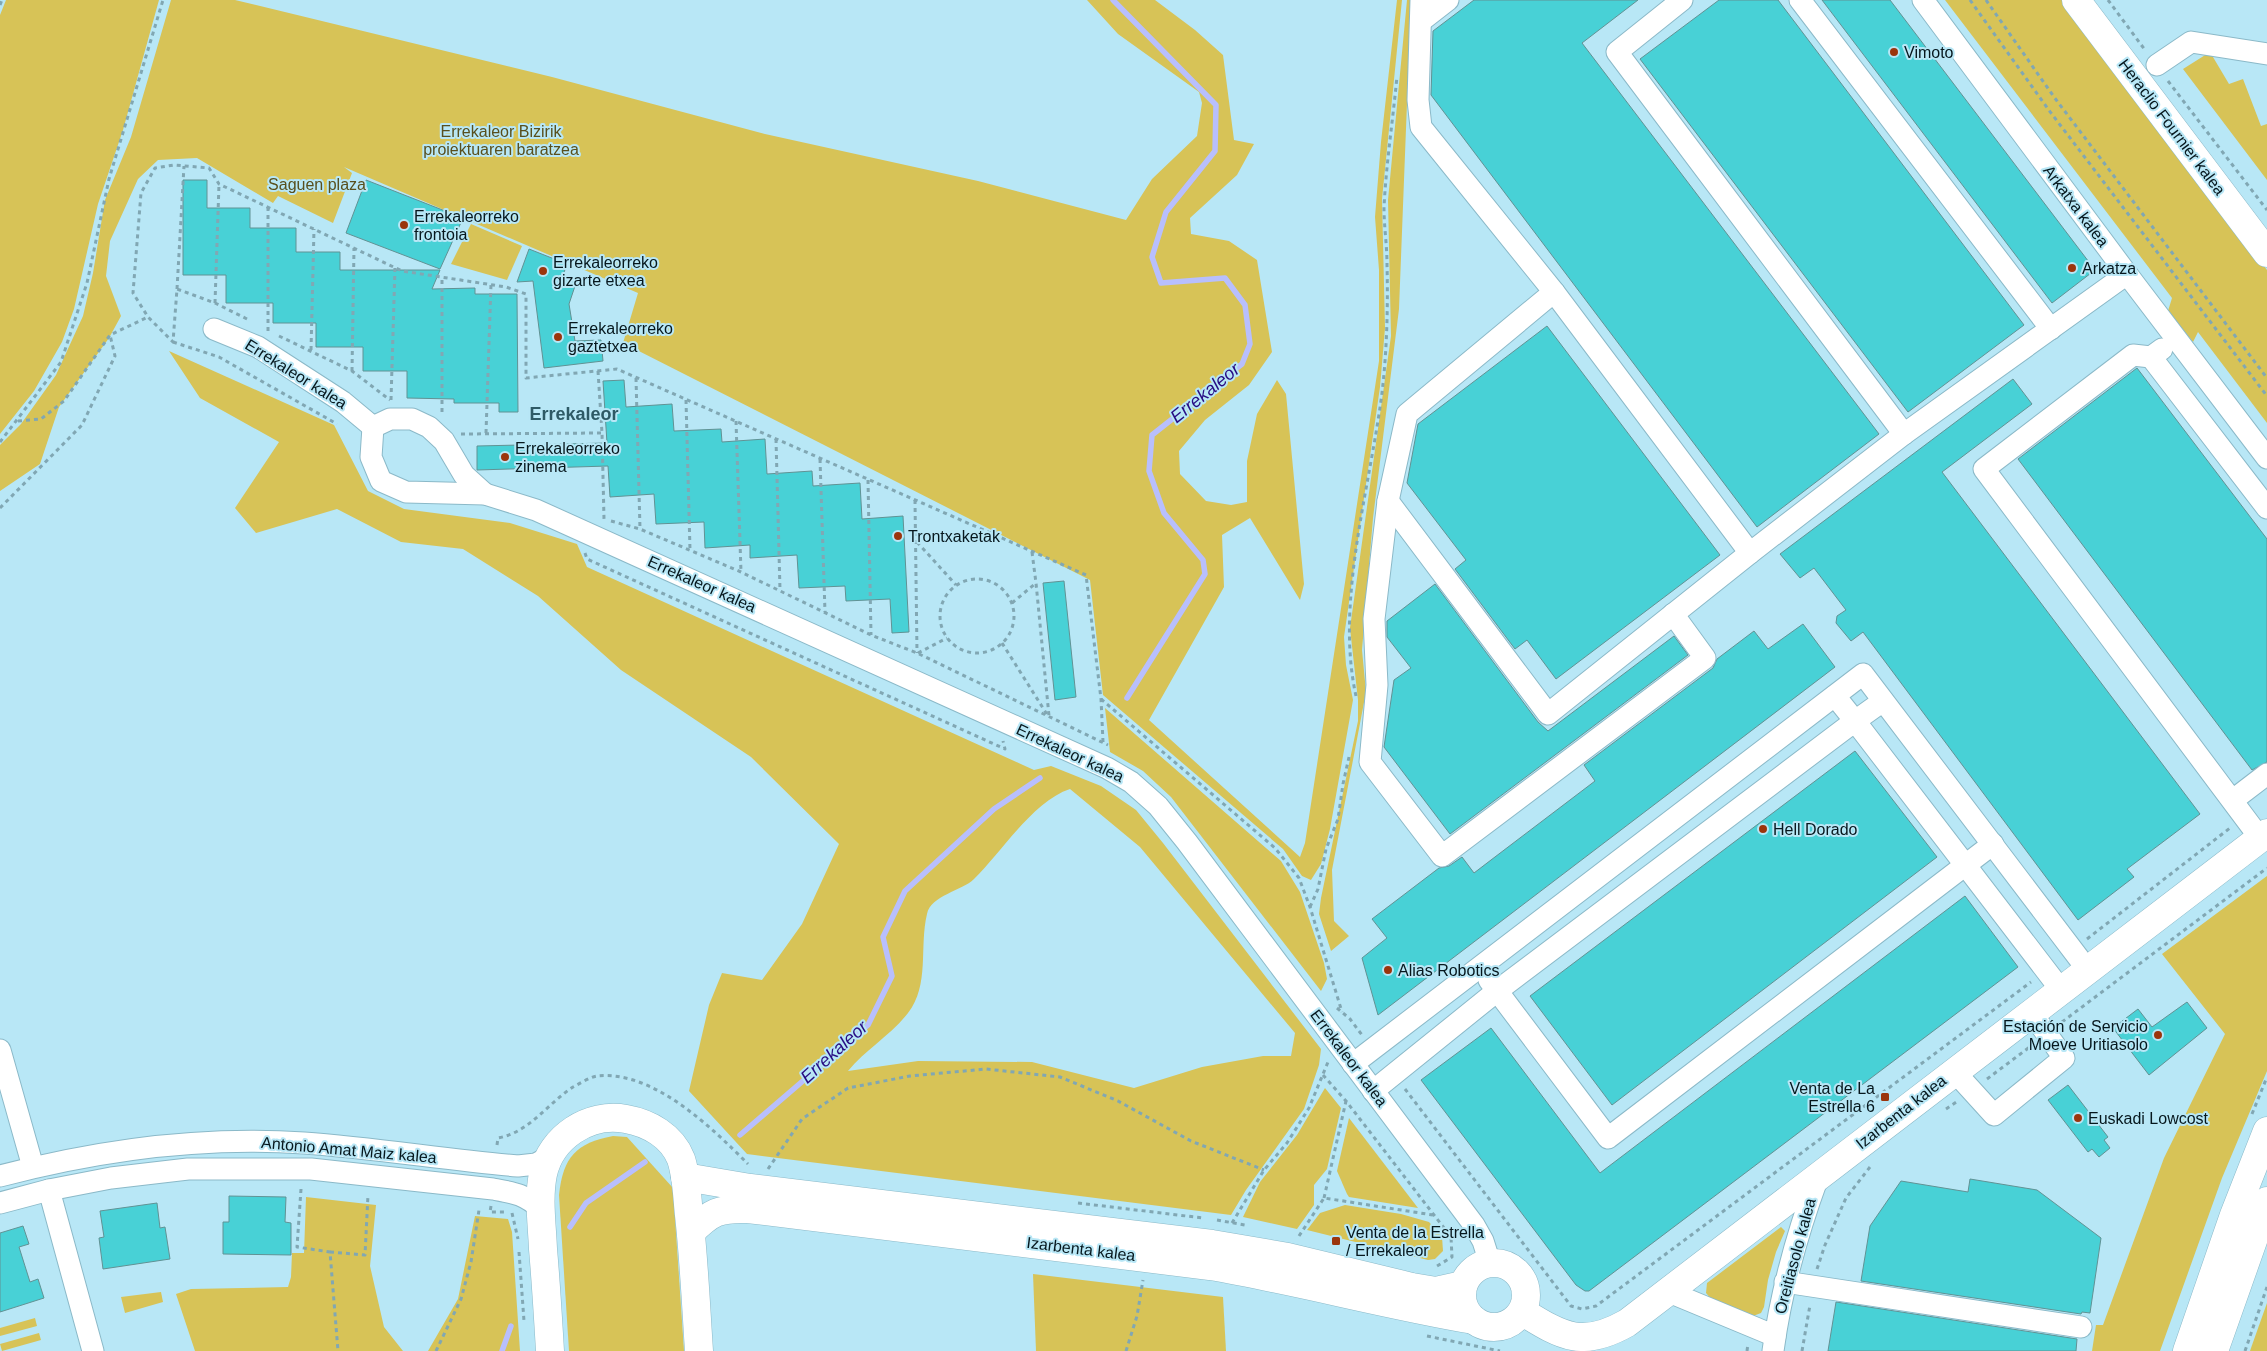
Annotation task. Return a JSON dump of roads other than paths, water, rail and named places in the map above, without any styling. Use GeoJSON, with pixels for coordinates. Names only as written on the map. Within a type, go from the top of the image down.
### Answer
{"type":"FeatureCollection","features":[{"type":"Feature","properties":{"kind":"main road","name":"Heraclio Fournier kalea"},"geometry":{"type":"LineString","coordinates":[[2076,0],[2267,253]]}},
{"type":"Feature","properties":{"kind":"main road","name":"Izarbenta kalea"},"geometry":{"type":"LineString","coordinates":[[1523,1312],[1554,1331],[1576,1337],[1596,1337],[1610,1333],[1627,1323],[2031,1012],[2054,980],[2251,822]]}},
{"type":"Feature","properties":{"kind":"main road"},"geometry":{"type":"LineString","coordinates":[[550,1351],[541,1209],[543,1173],[549,1157],[565,1136],[578,1127],[600,1119],[620,1118],[648,1126],[673,1144],[681,1160],[685,1177],[691,1232],[699,1351]]}},
{"type":"Feature","properties":{"kind":"main road"},"geometry":{"type":"LineString","coordinates":[[2187,1351],[2234,1216],[2267,1131]]}},
{"type":"Feature","properties":{"kind":"main road","name":"Izarbenta kalea"},"geometry":{"type":"LineString","coordinates":[[685,1177],[750,1188],[1211,1227],[1288,1257],[1412,1287],[1436,1291],[1463,1285]]}},
{"type":"Feature","properties":{"kind":"main road"},"geometry":{"type":"LineString","coordinates":[[2214,1351],[2267,1201]]}},
{"type":"Feature","properties":{"kind":"main road","name":"Izarbenta kalea"},"geometry":{"type":"LineString","coordinates":[[691,1232],[715,1212],[726,1208],[748,1210],[1202,1264],[1270,1276],[1408,1309],[1474,1320]]}},
{"type":"Feature","properties":{"kind":"main road"},"geometry":{"type":"LineString","coordinates":[[1490,1263],[1504,1264],[1517,1272],[1525,1284],[1527,1298],[1523,1312],[1515,1320],[1500,1327],[1484,1326],[1474,1320],[1464,1306],[1462,1298],[1463,1285],[1469,1274],[1479,1267],[1490,1263]]}},
{"type":"Feature","properties":{"kind":"street"},"geometry":{"type":"LineString","coordinates":[[1421,0],[1418,100],[1421,127],[1554,292],[1750,553]]}},
{"type":"Feature","properties":{"kind":"street"},"geometry":{"type":"LineString","coordinates":[[1421,21],[1448,0]]}},
{"type":"Feature","properties":{"kind":"street"},"geometry":{"type":"LineString","coordinates":[[1682,0],[1617,52],[1904,434]]}},
{"type":"Feature","properties":{"kind":"street"},"geometry":{"type":"LineString","coordinates":[[1800,0],[2051,329]]}},
{"type":"Feature","properties":{"kind":"street","name":"Arkatxa kalea"},"geometry":{"type":"LineString","coordinates":[[1923,0],[2267,458]]}},
{"type":"Feature","properties":{"kind":"street"},"geometry":{"type":"LineString","coordinates":[[2157,65],[2191,42],[2267,54]]}},
{"type":"Feature","properties":{"kind":"street"},"geometry":{"type":"LineString","coordinates":[[1388,501],[1548,714],[1750,553],[1904,434],[2127,274]]}},
{"type":"Feature","properties":{"kind":"street"},"geometry":{"type":"LineString","coordinates":[[1554,292],[1407,414],[1388,501],[1374,620],[1377,685],[1370,762],[1442,856],[1705,658],[1673,614]]}},
{"type":"Feature","properties":{"kind":"street","name":"Errekaleor kalea"},"geometry":{"type":"LineString","coordinates":[[214,330],[258,347],[344,402],[373,427]]}},
{"type":"Feature","properties":{"kind":"street"},"geometry":{"type":"LineString","coordinates":[[2150,357],[2176,338]]}},
{"type":"Feature","properties":{"kind":"street"},"geometry":{"type":"LineString","coordinates":[[2251,822],[1984,469],[2133,354],[2150,357],[2267,508]]}},
{"type":"Feature","properties":{"kind":"street","name":"Errekaleor kalea"},"geometry":{"type":"LineString","coordinates":[[373,427],[390,419],[412,419],[429,427],[444,441],[464,475],[485,494]]}},
{"type":"Feature","properties":{"kind":"street","name":"Errekaleor kalea"},"geometry":{"type":"LineString","coordinates":[[373,427],[371,457],[381,480],[406,492],[485,494],[536,510],[1107,768],[1131,782],[1158,806],[1187,842],[1374,1091],[1474,1225],[1490,1263]]}},
{"type":"Feature","properties":{"kind":"street"},"geometry":{"type":"LineString","coordinates":[[1353,1064],[1372,1047],[1864,674],[2080,960]]}},
{"type":"Feature","properties":{"kind":"street"},"geometry":{"type":"LineString","coordinates":[[1835,696],[2054,980]]}},
{"type":"Feature","properties":{"kind":"street"},"geometry":{"type":"LineString","coordinates":[[1374,1091],[1498,991],[1883,701]]}},
{"type":"Feature","properties":{"kind":"street"},"geometry":{"type":"LineString","coordinates":[[2251,822],[2267,774]]}},
{"type":"Feature","properties":{"kind":"street"},"geometry":{"type":"LineString","coordinates":[[1478,968],[1498,991],[1608,1138],[1993,844]]}},
{"type":"Feature","properties":{"kind":"street"},"geometry":{"type":"LineString","coordinates":[[1954,1071],[1994,1115],[2064,1058],[2031,1012]]}},
{"type":"Feature","properties":{"kind":"street"},"geometry":{"type":"LineString","coordinates":[[0,1050],[32,1168]]}},
{"type":"Feature","properties":{"kind":"street","name":"Antonio Amat Maiz kalea"},"geometry":{"type":"LineString","coordinates":[[0,1176],[90,1155],[159,1145],[226,1141],[303,1143],[518,1166],[536,1164],[549,1157]]}},
{"type":"Feature","properties":{"kind":"street","name":"Antonio Amat Maiz kalea"},"geometry":{"type":"LineString","coordinates":[[0,1203],[48,1190],[111,1178],[188,1169],[245,1168],[310,1169],[518,1193],[530,1199],[541,1209]]}},
{"type":"Feature","properties":{"kind":"street","name":"Oreitiasolo kalea"},"geometry":{"type":"LineString","coordinates":[[1669,1292],[1774,1343],[1785,1282],[1799,1229],[1818,1177]]}},
{"type":"Feature","properties":{"kind":"street"},"geometry":{"type":"LineString","coordinates":[[48,1190],[93,1351]]}},
{"type":"Feature","properties":{"kind":"street"},"geometry":{"type":"LineString","coordinates":[[1785,1282],[2081,1326]]}},
{"type":"Feature","properties":{"kind":"waterway","name":"Errekaleor"},"geometry":{"type":"LineString","coordinates":[[1113,0],[1216,105],[1215,151],[1166,212],[1152,257],[1161,283],[1225,278],[1245,305],[1250,344],[1242,364],[1152,435],[1149,471],[1164,513],[1203,560],[1205,574],[1127,698]]}},
{"type":"Feature","properties":{"kind":"waterway","name":"Errekaleor"},"geometry":{"type":"LineString","coordinates":[[740,1135],[868,1025],[892,976],[883,937],[905,891],[994,809],[1040,778]]}},
{"type":"Feature","properties":{"kind":"waterway"},"geometry":{"type":"LineString","coordinates":[[570,1227],[586,1203],[645,1162]]}},
{"type":"Feature","properties":{"kind":"waterway","name":"Errekaleor"},"geometry":{"type":"LineString","coordinates":[[502,1351],[511,1326]]}},
{"type":"Feature","properties":{"kind":"place","name":"Vimoto"},"geometry":{"type":"Point","coordinates":[1894,52]}},
{"type":"Feature","properties":{"kind":"place","name":"Errekaleorreko frontoia"},"geometry":{"type":"Point","coordinates":[404,225]}},
{"type":"Feature","properties":{"kind":"place","name":"Arkatza"},"geometry":{"type":"Point","coordinates":[2072,268]}},
{"type":"Feature","properties":{"kind":"place","name":"Errekaleorreko gizarte etxea"},"geometry":{"type":"Point","coordinates":[543,271]}},
{"type":"Feature","properties":{"kind":"place","name":"Errekaleorreko gaztetxea"},"geometry":{"type":"Point","coordinates":[558,337]}},
{"type":"Feature","properties":{"kind":"place","name":"Errekaleorreko zinema"},"geometry":{"type":"Point","coordinates":[505,457]}},
{"type":"Feature","properties":{"kind":"place","name":"Trontxaketak"},"geometry":{"type":"Point","coordinates":[898,536]}},
{"type":"Feature","properties":{"kind":"place","name":"Hell Dorado"},"geometry":{"type":"Point","coordinates":[1763,829]}},
{"type":"Feature","properties":{"kind":"place","name":"Alias Robotics"},"geometry":{"type":"Point","coordinates":[1388,970]}},
{"type":"Feature","properties":{"kind":"place","name":"Estación de Servicio Moeve Uritiasolo"},"geometry":{"type":"Point","coordinates":[2158,1035]}},
{"type":"Feature","properties":{"kind":"place","name":"Venta de La Estrella 6"},"geometry":{"type":"Point","coordinates":[1885,1097]}},
{"type":"Feature","properties":{"kind":"place","name":"Euskadi Lowcost"},"geometry":{"type":"Point","coordinates":[2078,1118]}},
{"type":"Feature","properties":{"kind":"place","name":"Venta de la Estrella / Errekaleor"},"geometry":{"type":"Point","coordinates":[1336,1241]}},
{"type":"Feature","properties":{"kind":"district","name":"Errekaleor"},"geometry":{"type":"Point","coordinates":[574,414]}},
{"type":"Feature","properties":{"kind":"park label","name":"Errekaleor Bizirik proiektuaren baratzea"},"geometry":{"type":"Point","coordinates":[501,140]}},
{"type":"Feature","properties":{"kind":"park label","name":"Saguen plaza"},"geometry":{"type":"Point","coordinates":[317,184]}}]}
